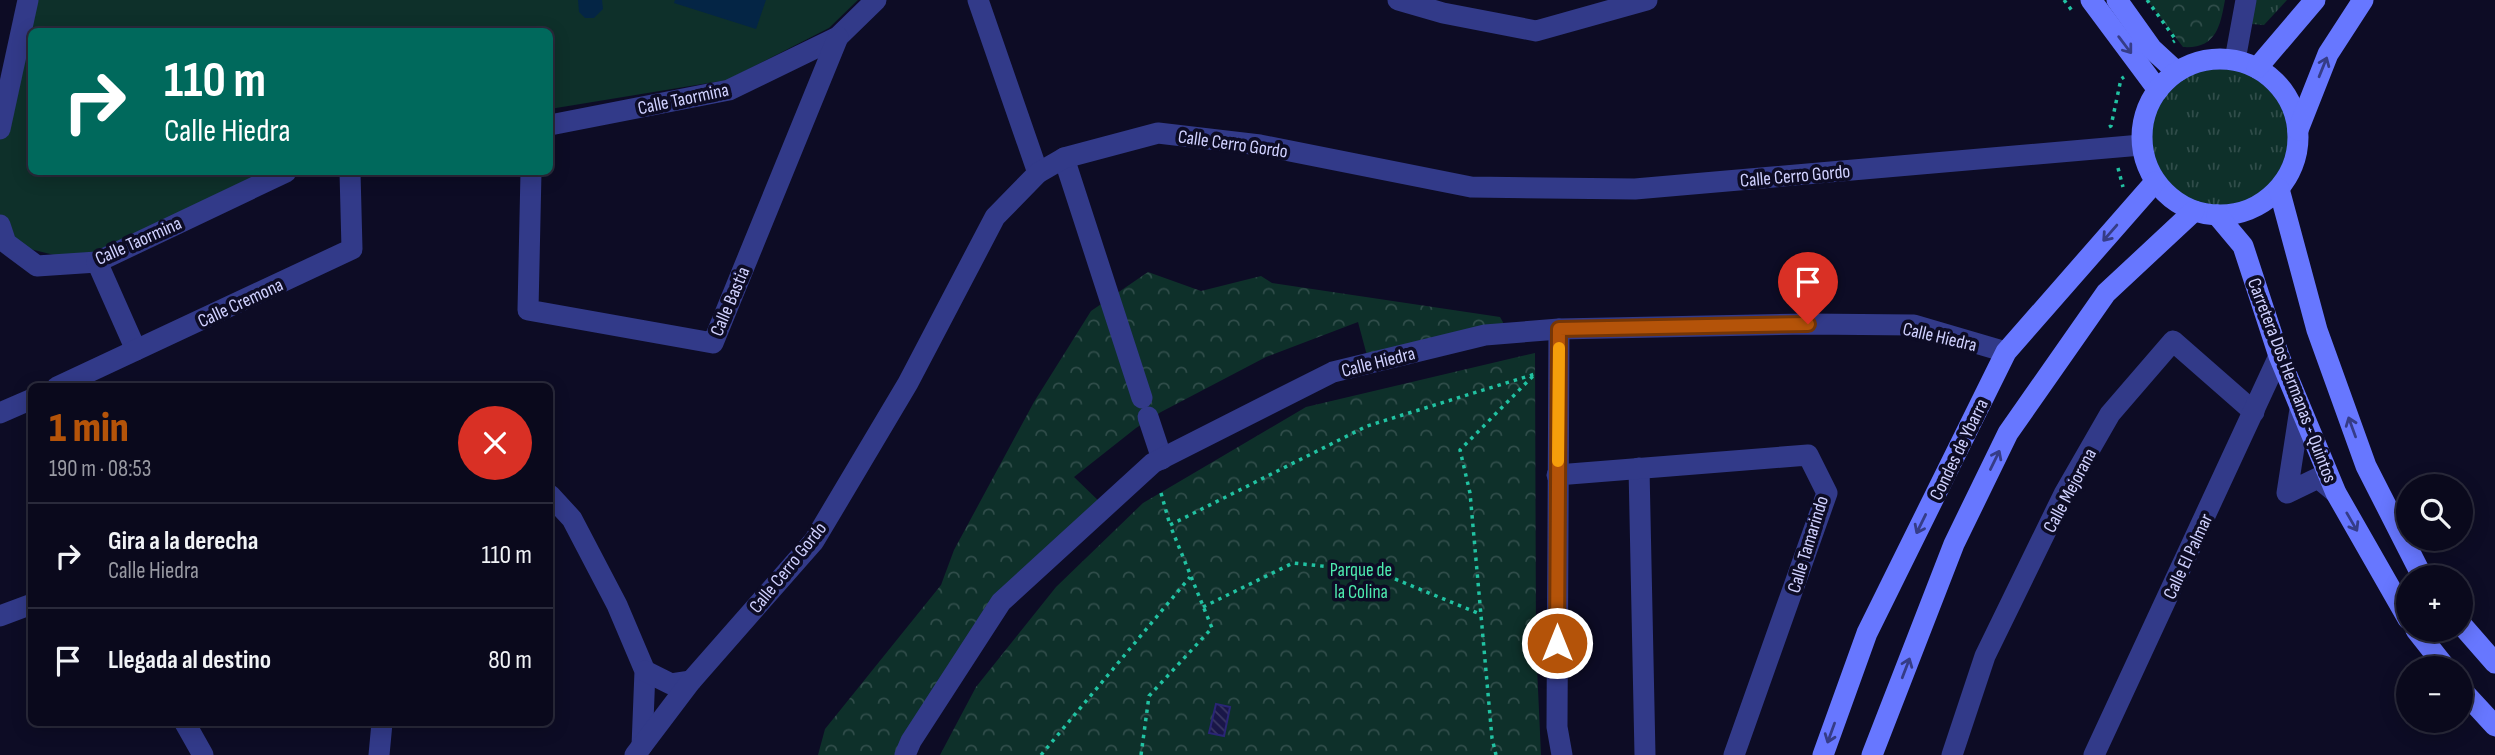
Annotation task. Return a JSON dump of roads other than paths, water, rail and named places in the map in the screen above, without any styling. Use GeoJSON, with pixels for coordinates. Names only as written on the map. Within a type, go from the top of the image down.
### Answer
{"type":"FeatureCollection","features":[{"type":"Feature","properties":{"kind":"main road"},"geometry":{"type":"LineString","coordinates":[[2091,0],[2158,90]]}},
{"type":"Feature","properties":{"kind":"main road"},"geometry":{"type":"LineString","coordinates":[[2117,0],[2152,49],[2176,72]]}},
{"type":"Feature","properties":{"kind":"main road"},"geometry":{"type":"LineString","coordinates":[[2257,68],[2315,0]]}},
{"type":"Feature","properties":{"kind":"main road"},"geometry":{"type":"LineString","coordinates":[[2298,130],[2328,54],[2363,0]]}},
{"type":"Feature","properties":{"kind":"main road"},"geometry":{"type":"LineString","coordinates":[[2210,59],[2235,60],[2257,68],[2277,84],[2291,105],[2298,130],[2297,151],[2290,171],[2279,189],[2261,203],[2240,213],[2217,215],[2194,211],[2172,200],[2155,182],[2141,145],[2142,121],[2151,99],[2176,72],[2210,59]]}},
{"type":"Feature","properties":{"kind":"main road","name":"Condes de Ybarra"},"geometry":{"type":"LineString","coordinates":[[1823,755],[1867,633],[2006,352],[2155,182]]}},
{"type":"Feature","properties":{"kind":"main road","name":"Carretera Dos Hermanas - Quintos"},"geometry":{"type":"LineString","coordinates":[[2279,189],[2317,330],[2366,466],[2416,565]]}},
{"type":"Feature","properties":{"kind":"main road","name":"Condes de Ybarra"},"geometry":{"type":"LineString","coordinates":[[1872,755],[1954,544],[2008,433],[2106,293],[2194,211]]}},
{"type":"Feature","properties":{"kind":"main road","name":"Carretera Dos Hermanas - Quintos"},"geometry":{"type":"LineString","coordinates":[[2217,215],[2243,246],[2279,356],[2336,493],[2396,598]]}},
{"type":"Feature","properties":{"kind":"main road"},"geometry":{"type":"LineString","coordinates":[[2473,638],[2495,663]]}},
{"type":"Feature","properties":{"kind":"main road"},"geometry":{"type":"LineString","coordinates":[[2425,642],[2437,656]]}},
{"type":"Feature","properties":{"kind":"main road"},"geometry":{"type":"LineString","coordinates":[[2473,702],[2495,726]]}},
{"type":"Feature","properties":{"kind":"street"},"geometry":{"type":"LineString","coordinates":[[0,128],[29,0]]}},
{"type":"Feature","properties":{"kind":"street","name":"Calle Taormina"},"geometry":{"type":"LineString","coordinates":[[553,124],[729,90],[838,37],[876,0]]}},
{"type":"Feature","properties":{"kind":"street"},"geometry":{"type":"LineString","coordinates":[[978,0],[1038,173]]}},
{"type":"Feature","properties":{"kind":"street"},"geometry":{"type":"LineString","coordinates":[[1398,0],[1443,13],[1536,31],[1646,0]]}},
{"type":"Feature","properties":{"kind":"street"},"geometry":{"type":"LineString","coordinates":[[2235,60],[2246,0]]}},
{"type":"Feature","properties":{"kind":"street","name":"Calle Bastia"},"geometry":{"type":"LineString","coordinates":[[531,175],[528,310],[713,343],[838,37]]}},
{"type":"Feature","properties":{"kind":"street","name":"Calle Cerro Gordo"},"geometry":{"type":"LineString","coordinates":[[638,751],[691,681],[814,541],[908,383],[995,217],[1038,173],[1065,158],[1157,133],[1260,145],[1471,187],[1635,189],[2141,145]]}},
{"type":"Feature","properties":{"kind":"street"},"geometry":{"type":"LineString","coordinates":[[1065,158],[1161,459]]}},
{"type":"Feature","properties":{"kind":"street","name":"Calle Taormina"},"geometry":{"type":"LineString","coordinates":[[0,225],[6,243],[37,266],[97,261],[280,175]]}},
{"type":"Feature","properties":{"kind":"street","name":"Calle Cremona"},"geometry":{"type":"LineString","coordinates":[[65,383],[352,249],[351,175]]}},
{"type":"Feature","properties":{"kind":"street"},"geometry":{"type":"LineString","coordinates":[[97,261],[136,349]]}},
{"type":"Feature","properties":{"kind":"street","name":"Calle Hiedra"},"geometry":{"type":"LineString","coordinates":[[905,755],[911,741],[1001,602],[1153,463],[1333,372],[1485,335],[1559,329],[1808,324],[1914,325],[2006,352]]}},
{"type":"Feature","properties":{"kind":"street"},"geometry":{"type":"LineString","coordinates":[[1559,329],[1557,727],[1562,755]]}},
{"type":"Feature","properties":{"kind":"street","name":"Calle Mejorana"},"geometry":{"type":"LineString","coordinates":[[1952,755],[1985,656],[2064,494],[2110,414],[2173,341],[2253,412]]}},
{"type":"Feature","properties":{"kind":"street","name":"Calle El Palmar"},"geometry":{"type":"LineString","coordinates":[[2094,755],[2279,356]]}},
{"type":"Feature","properties":{"kind":"street"},"geometry":{"type":"LineString","coordinates":[[0,413],[28,400]]}},
{"type":"Feature","properties":{"kind":"street"},"geometry":{"type":"LineString","coordinates":[[2300,409],[2287,493],[2318,478],[2336,493]]}},
{"type":"Feature","properties":{"kind":"street","name":"Calle Tamarindo"},"geometry":{"type":"LineString","coordinates":[[1557,475],[1808,455],[1827,493],[1734,755]]}},
{"type":"Feature","properties":{"kind":"street"},"geometry":{"type":"LineString","coordinates":[[1639,468],[1645,755]]}},
{"type":"Feature","properties":{"kind":"street"},"geometry":{"type":"LineString","coordinates":[[553,498],[572,519],[617,605],[645,671],[638,751]]}},
{"type":"Feature","properties":{"kind":"street"},"geometry":{"type":"LineString","coordinates":[[0,617],[28,606]]}},
{"type":"Feature","properties":{"kind":"street"},"geometry":{"type":"LineString","coordinates":[[645,671],[671,684],[691,681]]}},
{"type":"Feature","properties":{"kind":"street"},"geometry":{"type":"LineString","coordinates":[[187,726],[203,755]]}},
{"type":"Feature","properties":{"kind":"street"},"geometry":{"type":"LineString","coordinates":[[379,755],[382,726]]}},
{"type":"Feature","properties":{"kind":"water"},"geometry":{"type":"Polygon","coordinates":[[[578,0],[602,0],[603,9],[594,18],[585,18],[579,12],[578,0]]]}},
{"type":"Feature","properties":{"kind":"water"},"geometry":{"type":"Polygon","coordinates":[[[675,0],[766,0],[756,29],[674,3],[675,0]]]}},
{"type":"Feature","properties":{"kind":"park label","name":"Parque de la Colina"},"geometry":{"type":"Point","coordinates":[1361,580]}}]}
